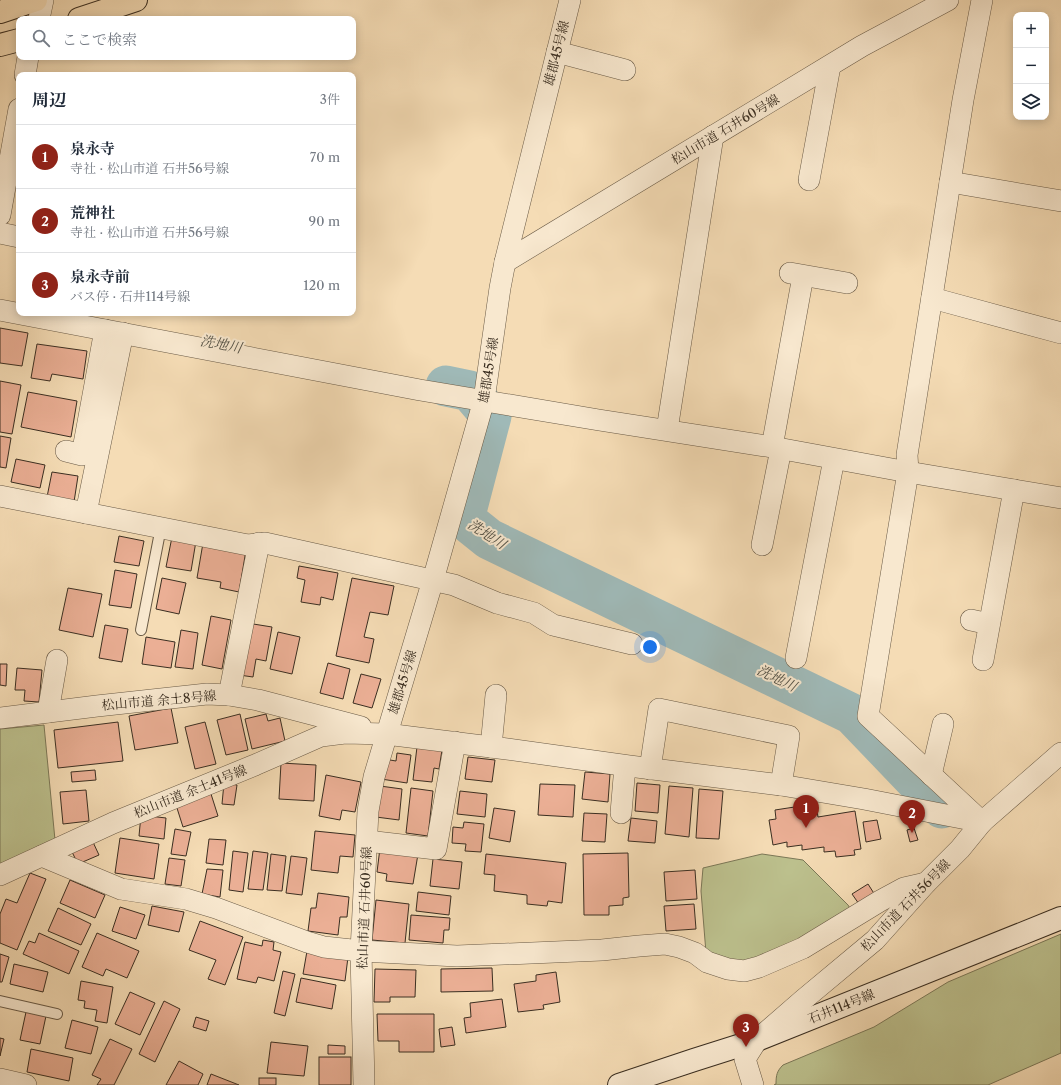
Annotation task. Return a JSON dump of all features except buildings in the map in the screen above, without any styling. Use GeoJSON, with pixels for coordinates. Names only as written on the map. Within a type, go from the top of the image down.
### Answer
{"type":"FeatureCollection","features":[{"type":"Feature","properties":{"kind":"highway"},"geometry":{"type":"LineString","coordinates":[[0,12],[36,0]]}},
{"type":"Feature","properties":{"kind":"highway"},"geometry":{"type":"LineString","coordinates":[[88,16],[136,0]]}},
{"type":"Feature","properties":{"kind":"highway"},"geometry":{"type":"LineString","coordinates":[[0,45],[16,41]]}},
{"type":"Feature","properties":{"kind":"street"},"geometry":{"type":"LineString","coordinates":[[40,16],[44,0]]}},
{"type":"Feature","properties":{"kind":"street","name":"雄郡45号線"},"geometry":{"type":"LineString","coordinates":[[386,734],[433,580],[484,400],[505,262],[570,0]]}},
{"type":"Feature","properties":{"kind":"street","name":"松山市道 石井60号線"},"geometry":{"type":"LineString","coordinates":[[505,262],[862,46],[948,0]]}},
{"type":"Feature","properties":{"kind":"street"},"geometry":{"type":"LineString","coordinates":[[982,0],[963,100],[908,455],[908,472],[868,716],[982,822]]}},
{"type":"Feature","properties":{"kind":"street"},"geometry":{"type":"LineString","coordinates":[[556,52],[624,70]]}},
{"type":"Feature","properties":{"kind":"street"},"geometry":{"type":"LineString","coordinates":[[26,72],[28,60]]}},
{"type":"Feature","properties":{"kind":"street"},"geometry":{"type":"LineString","coordinates":[[809,180],[830,66]]}},
{"type":"Feature","properties":{"kind":"street"},"geometry":{"type":"LineString","coordinates":[[667,430],[713,136]]}},
{"type":"Feature","properties":{"kind":"street"},"geometry":{"type":"LineString","coordinates":[[0,215],[14,167],[16,144]]}},
{"type":"Feature","properties":{"kind":"street"},"geometry":{"type":"LineString","coordinates":[[950,182],[1061,201]]}},
{"type":"Feature","properties":{"kind":"street"},"geometry":{"type":"LineString","coordinates":[[0,234],[16,237]]}},
{"type":"Feature","properties":{"kind":"street"},"geometry":{"type":"LineString","coordinates":[[762,545],[776,448],[796,274],[847,282]]}},
{"type":"Feature","properties":{"kind":"street"},"geometry":{"type":"LineString","coordinates":[[932,298],[1061,333]]}},
{"type":"Feature","properties":{"kind":"street"},"geometry":{"type":"LineString","coordinates":[[0,310],[16,313]]}},
{"type":"Feature","properties":{"kind":"street"},"geometry":{"type":"LineString","coordinates":[[31,316],[420,390],[776,448],[1061,498]]}},
{"type":"Feature","properties":{"kind":"street"},"geometry":{"type":"LineString","coordinates":[[66,452],[82,454],[114,332]]}},
{"type":"Feature","properties":{"kind":"street"},"geometry":{"type":"LineString","coordinates":[[86,513],[114,332]]}},
{"type":"Feature","properties":{"kind":"street"},"geometry":{"type":"LineString","coordinates":[[796,658],[834,459]]}},
{"type":"Feature","properties":{"kind":"street"},"geometry":{"type":"LineString","coordinates":[[983,660],[980,622],[1014,490]]}},
{"type":"Feature","properties":{"kind":"street"},"geometry":{"type":"LineString","coordinates":[[0,496],[248,545],[265,543],[433,580],[454,585],[497,603],[534,612],[553,625],[632,644]]}},
{"type":"Feature","properties":{"kind":"street"},"geometry":{"type":"LineString","coordinates":[[229,695],[259,543]]}},
{"type":"Feature","properties":{"kind":"street"},"geometry":{"type":"LineString","coordinates":[[48,712],[57,660]]}},
{"type":"Feature","properties":{"kind":"street","name":"松山市道 余土8号線"},"geometry":{"type":"LineString","coordinates":[[0,718],[207,694],[229,695],[258,700],[386,734]]}},
{"type":"Feature","properties":{"kind":"street"},"geometry":{"type":"LineString","coordinates":[[491,747],[496,695]]}},
{"type":"Feature","properties":{"kind":"street"},"geometry":{"type":"LineString","coordinates":[[650,769],[659,709],[790,736],[781,785]]}},
{"type":"Feature","properties":{"kind":"street"},"geometry":{"type":"LineString","coordinates":[[931,775],[943,724]]}},
{"type":"Feature","properties":{"kind":"street","name":"松山市道 余土41号線"},"geometry":{"type":"LineString","coordinates":[[0,875],[113,823],[322,736],[345,733],[386,734]]}},
{"type":"Feature","properties":{"kind":"street"},"geometry":{"type":"LineString","coordinates":[[386,734],[781,785],[864,799],[982,822]]}},
{"type":"Feature","properties":{"kind":"street","name":"松山市道 石井60号線"},"geometry":{"type":"LineString","coordinates":[[364,1085],[360,952],[368,811],[374,777],[386,734]]}},
{"type":"Feature","properties":{"kind":"street"},"geometry":{"type":"LineString","coordinates":[[367,841],[436,849],[455,742]]}},
{"type":"Feature","properties":{"kind":"street","name":"松山市道 石井56号線"},"geometry":{"type":"LineString","coordinates":[[752,1081],[745,1059],[757,1040],[875,940],[926,883],[960,849],[982,822],[1061,753]]}},
{"type":"Feature","properties":{"kind":"street"},"geometry":{"type":"LineString","coordinates":[[621,813],[625,766]]}},
{"type":"Feature","properties":{"kind":"street"},"geometry":{"type":"LineString","coordinates":[[42,856],[121,889],[186,899],[216,908],[324,947],[360,952],[457,956],[602,950],[665,944],[695,953],[707,962],[728,969],[744,971],[759,967],[803,948],[904,888],[926,883]]}},
{"type":"Feature","properties":{"kind":"street","name":"石井114号線"},"geometry":{"type":"LineString","coordinates":[[619,1085],[757,1040],[1061,918]]}},
{"type":"Feature","properties":{"kind":"street"},"geometry":{"type":"LineString","coordinates":[[0,1079],[26,1085]]}},
{"type":"Feature","properties":{"kind":"lane"},"geometry":{"type":"LineString","coordinates":[[141,630],[161,527]]}},
{"type":"Feature","properties":{"kind":"lane"},"geometry":{"type":"LineString","coordinates":[[0,1000],[57,1014]]}},
{"type":"Feature","properties":{"kind":"green space"},"geometry":{"type":"Polygon","coordinates":[[[44,725],[55,840],[0,864],[0,729],[44,725]]]}},
{"type":"Feature","properties":{"kind":"green space"},"geometry":{"type":"Polygon","coordinates":[[[762,854],[803,860],[848,905],[853,913],[747,965],[706,953],[701,891],[703,868],[762,854]]]}},
{"type":"Feature","properties":{"kind":"green space"},"geometry":{"type":"Polygon","coordinates":[[[1061,934],[1061,1053],[988,1085],[774,1085],[776,1084],[778,1071],[783,1065],[874,1027],[948,982],[1061,934]]]}},
{"type":"Feature","properties":{"kind":"waterway","name":"洗地川"},"geometry":{"type":"LineString","coordinates":[[446,386],[470,391],[491,416],[464,519],[489,539],[852,714],[942,808]]}},
{"type":"Feature","properties":{"kind":"place","name":"泉永寺"},"geometry":{"type":"Point","coordinates":[806,828]}},
{"type":"Feature","properties":{"kind":"place","name":"荒神社"},"geometry":{"type":"Point","coordinates":[912,833]}},
{"type":"Feature","properties":{"kind":"place","name":"泉永寺前"},"geometry":{"type":"Point","coordinates":[746,1047]}}]}
